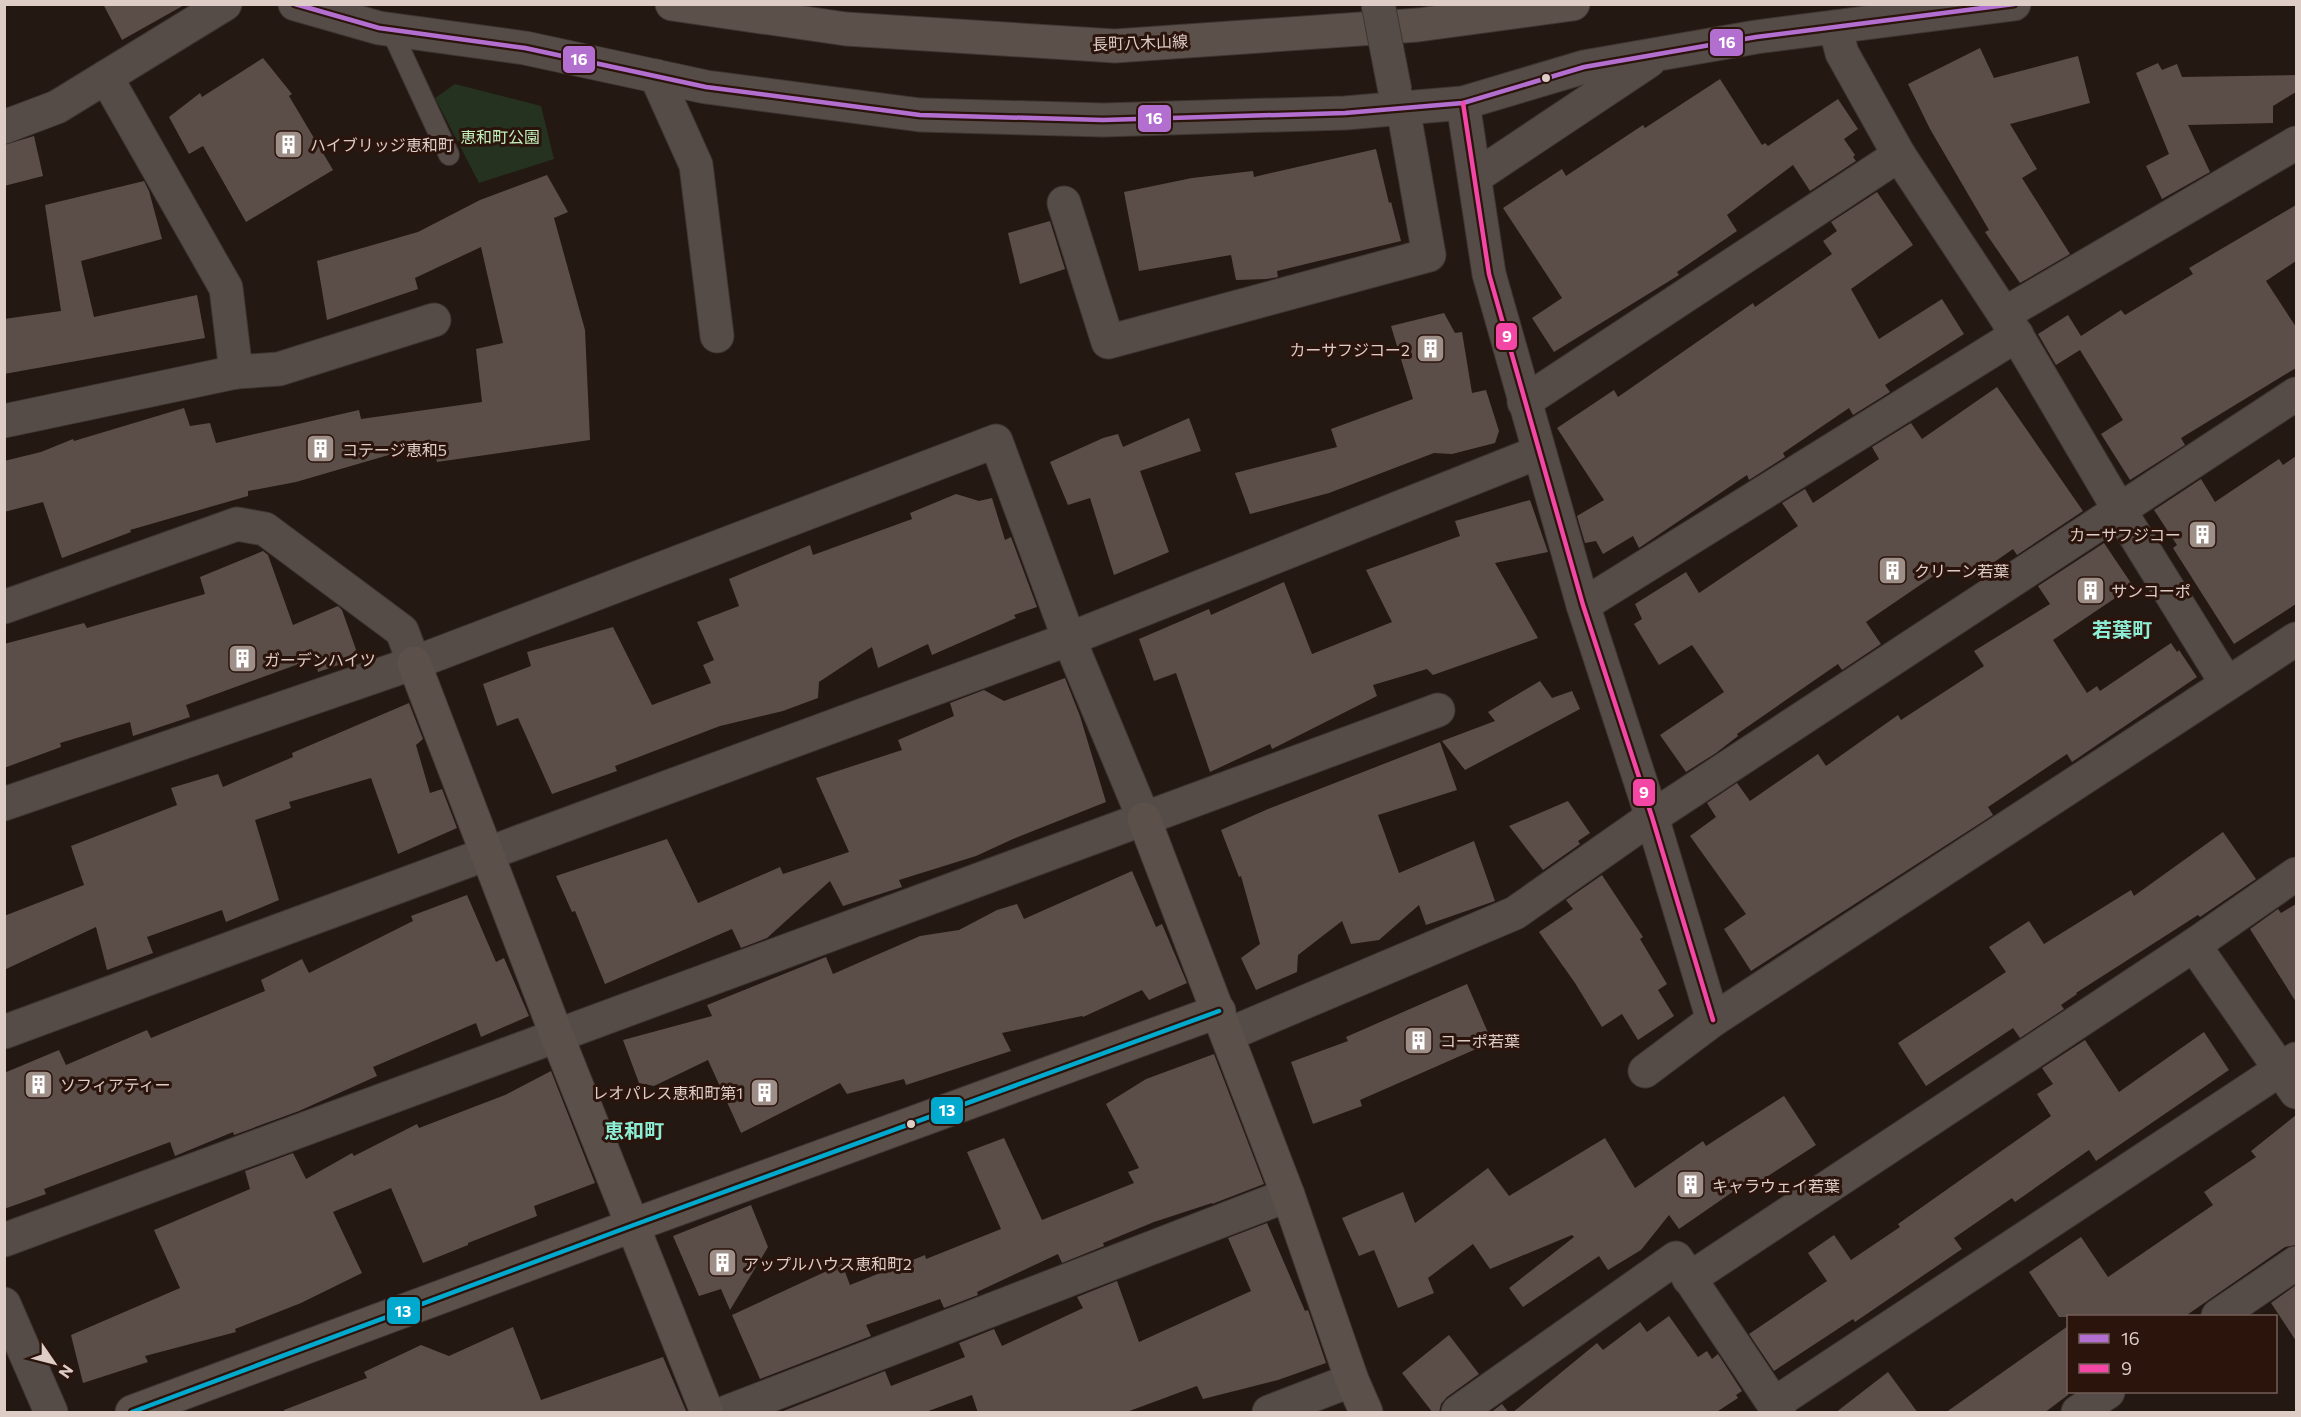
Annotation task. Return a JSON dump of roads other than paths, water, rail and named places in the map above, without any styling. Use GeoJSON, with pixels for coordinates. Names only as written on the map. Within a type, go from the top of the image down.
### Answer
{"type":"FeatureCollection","features":[{"type":"Feature","properties":{"kind":"street"},"geometry":{"type":"LineString","coordinates":[[4,127],[57,107],[225,4]]}},
{"type":"Feature","properties":{"kind":"street"},"geometry":{"type":"LineString","coordinates":[[295,4],[391,30],[525,48],[706,87],[920,115],[1103,120],[1345,113],[1398,103],[1463,103],[1584,67],[1756,37],[2014,4]]}},
{"type":"Feature","properties":{"kind":"street","name":"長町八木山線"},"geometry":{"type":"LineString","coordinates":[[672,4],[846,29],[1115,46],[1418,25],[1573,4]]}},
{"type":"Feature","properties":{"kind":"street"},"geometry":{"type":"LineString","coordinates":[[1064,203],[1108,342],[1429,255],[1378,4]]}},
{"type":"Feature","properties":{"kind":"street"},"geometry":{"type":"LineString","coordinates":[[1835,27],[1842,53],[1899,155],[2010,325],[2120,511],[2227,684]]}},
{"type":"Feature","properties":{"kind":"street"},"geometry":{"type":"LineString","coordinates":[[1475,177],[1660,54]]}},
{"type":"Feature","properties":{"kind":"street"},"geometry":{"type":"LineString","coordinates":[[656,76],[696,165],[717,336]]}},
{"type":"Feature","properties":{"kind":"street"},"geometry":{"type":"LineString","coordinates":[[106,77],[226,288],[236,372]]}},
{"type":"Feature","properties":{"kind":"street"},"geometry":{"type":"LineString","coordinates":[[1463,103],[1489,274],[1583,605],[1652,818],[1713,1020]]}},
{"type":"Feature","properties":{"kind":"street"},"geometry":{"type":"LineString","coordinates":[[1583,605],[2010,325],[2296,143]]}},
{"type":"Feature","properties":{"kind":"street"},"geometry":{"type":"LineString","coordinates":[[1524,402],[1899,155]]}},
{"type":"Feature","properties":{"kind":"street"},"geometry":{"type":"LineString","coordinates":[[4,421],[236,372],[279,369],[434,320]]}},
{"type":"Feature","properties":{"kind":"street"},"geometry":{"type":"LineString","coordinates":[[132,1413],[632,1226],[1223,1023],[1515,913],[1652,818],[2296,394]]}},
{"type":"Feature","properties":{"kind":"street"},"geometry":{"type":"LineString","coordinates":[[4,804],[414,663],[996,441],[1069,639],[1144,819],[1223,1023],[1288,1195],[1365,1413]]}},
{"type":"Feature","properties":{"kind":"street"},"geometry":{"type":"LineString","coordinates":[[4,1032],[1069,639],[1539,452]]}},
{"type":"Feature","properties":{"kind":"street"},"geometry":{"type":"LineString","coordinates":[[4,607],[237,524],[265,529],[402,631],[557,1036],[707,1413]]}},
{"type":"Feature","properties":{"kind":"street"},"geometry":{"type":"LineString","coordinates":[[1645,1071],[1713,1020],[2296,639]]}},
{"type":"Feature","properties":{"kind":"street"},"geometry":{"type":"LineString","coordinates":[[4,1240],[1438,710]]}},
{"type":"Feature","properties":{"kind":"street"},"geometry":{"type":"LineString","coordinates":[[1689,1278],[2194,945],[2296,874]]}},
{"type":"Feature","properties":{"kind":"street"},"geometry":{"type":"LineString","coordinates":[[1458,1413],[1676,1258],[1777,1408],[2292,1073],[2194,945]]}},
{"type":"Feature","properties":{"kind":"street"},"geometry":{"type":"LineString","coordinates":[[727,1413],[1288,1195]]}},
{"type":"Feature","properties":{"kind":"street"},"geometry":{"type":"LineString","coordinates":[[2221,1315],[2296,1263]]}},
{"type":"Feature","properties":{"kind":"street"},"geometry":{"type":"LineString","coordinates":[[4,1304],[51,1413]]}},
{"type":"Feature","properties":{"kind":"street"},"geometry":{"type":"LineString","coordinates":[[1269,1413],[1352,1380]]}},
{"type":"Feature","properties":{"kind":"street"},"geometry":{"type":"LineString","coordinates":[[2078,1413],[2107,1393]]}},
{"type":"Feature","properties":{"kind":"lane"},"geometry":{"type":"LineString","coordinates":[[391,30],[448,155]]}},
{"type":"Feature","properties":{"kind":"place","name":"ハイブリッジ恵和町"},"geometry":{"type":"Point","coordinates":[289,144]}},
{"type":"Feature","properties":{"kind":"place","name":"カーサフジコー2"},"geometry":{"type":"Point","coordinates":[1431,349]}},
{"type":"Feature","properties":{"kind":"place","name":"コテージ恵和5"},"geometry":{"type":"Point","coordinates":[321,449]}},
{"type":"Feature","properties":{"kind":"place","name":"カーサフジコー"},"geometry":{"type":"Point","coordinates":[2202,534]}},
{"type":"Feature","properties":{"kind":"place","name":"クリーン若葉"},"geometry":{"type":"Point","coordinates":[1893,570]}},
{"type":"Feature","properties":{"kind":"place","name":"サンコーポ"},"geometry":{"type":"Point","coordinates":[2090,590]}},
{"type":"Feature","properties":{"kind":"place","name":"ガーデンハイツ"},"geometry":{"type":"Point","coordinates":[243,659]}},
{"type":"Feature","properties":{"kind":"place","name":"コーポ若葉"},"geometry":{"type":"Point","coordinates":[1419,1040]}},
{"type":"Feature","properties":{"kind":"place","name":"ソフィアティー"},"geometry":{"type":"Point","coordinates":[39,1084]}},
{"type":"Feature","properties":{"kind":"place","name":"レオパレス恵和町第1"},"geometry":{"type":"Point","coordinates":[764,1092]}},
{"type":"Feature","properties":{"kind":"place","name":"キャラウェイ若葉"},"geometry":{"type":"Point","coordinates":[1691,1185]}},
{"type":"Feature","properties":{"kind":"place","name":"アップルハウス恵和町2"},"geometry":{"type":"Point","coordinates":[722,1263]}},
{"type":"Feature","properties":{"kind":"district","name":"若葉町"},"geometry":{"type":"Point","coordinates":[2122,629]}},
{"type":"Feature","properties":{"kind":"district","name":"恵和町"},"geometry":{"type":"Point","coordinates":[634,1130]}},
{"type":"Feature","properties":{"kind":"park label","name":"恵和町公園"},"geometry":{"type":"Point","coordinates":[500,136]}}]}
